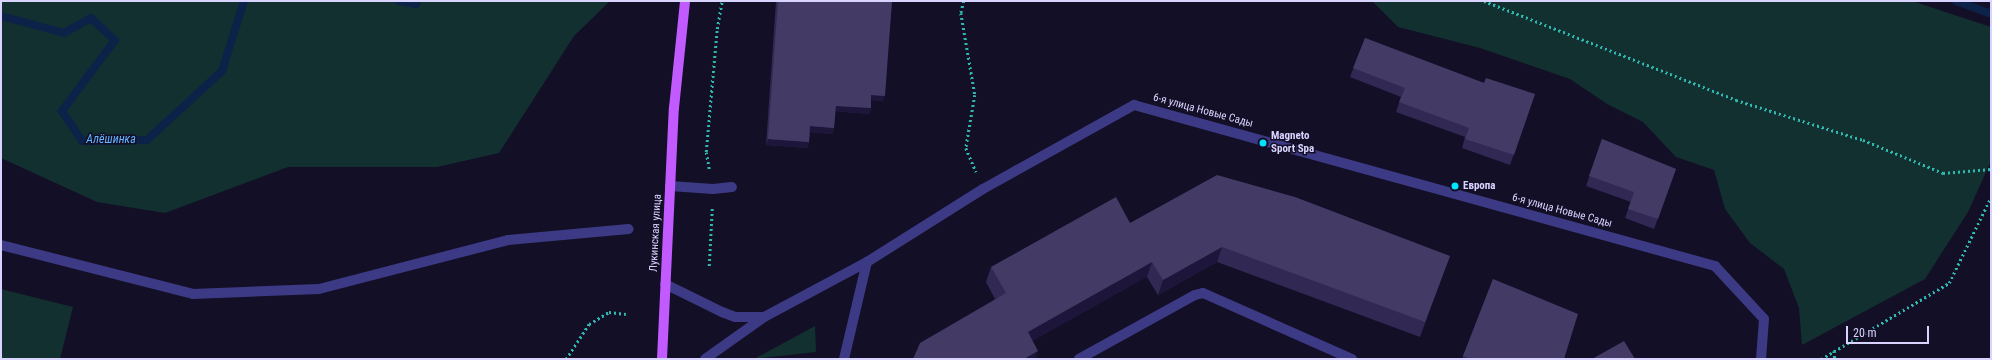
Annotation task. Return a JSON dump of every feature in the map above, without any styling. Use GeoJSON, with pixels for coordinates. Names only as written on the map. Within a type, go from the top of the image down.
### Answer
{"type":"FeatureCollection","features":[{"type":"Feature","properties":{"kind":"main road","name":"Лукинская улица"},"geometry":{"type":"LineString","coordinates":[[662,359],[674,108],[685,1]]}},
{"type":"Feature","properties":{"kind":"street","name":"6-я улица Новые Сады"},"geometry":{"type":"LineString","coordinates":[[705,359],[764,317],[867,262],[983,189],[1134,105],[1715,266],[1764,319],[1761,359]]}},
{"type":"Feature","properties":{"kind":"street"},"geometry":{"type":"LineString","coordinates":[[670,186],[712,189],[732,187]]}},
{"type":"Feature","properties":{"kind":"street"},"geometry":{"type":"LineString","coordinates":[[1,245],[194,294],[319,290],[508,240],[629,229]]}},
{"type":"Feature","properties":{"kind":"street"},"geometry":{"type":"LineString","coordinates":[[844,359],[867,262]]}},
{"type":"Feature","properties":{"kind":"street"},"geometry":{"type":"LineString","coordinates":[[665,284],[735,317],[764,317]]}},
{"type":"Feature","properties":{"kind":"street"},"geometry":{"type":"LineString","coordinates":[[1079,359],[1195,295],[1202,293],[1352,359]]}},
{"type":"Feature","properties":{"kind":"path"},"geometry":{"type":"LineString","coordinates":[[709,266],[712,189],[706,152],[717,29],[722,1]]}},
{"type":"Feature","properties":{"kind":"path"},"geometry":{"type":"LineString","coordinates":[[964,1],[961,13],[976,95],[966,148],[983,189]]}},
{"type":"Feature","properties":{"kind":"path"},"geometry":{"type":"LineString","coordinates":[[1484,1],[1736,100],[1863,140],[1943,173],[1991,169]]}},
{"type":"Feature","properties":{"kind":"path"},"geometry":{"type":"LineString","coordinates":[[1821,359],[1949,283],[1991,197]]}},
{"type":"Feature","properties":{"kind":"path"},"geometry":{"type":"LineString","coordinates":[[566,359],[589,324],[609,312],[626,314]]}},
{"type":"Feature","properties":{"kind":"path"},"geometry":{"type":"LineString","coordinates":[[1834,351],[1835,359]]}},
{"type":"Feature","properties":{"kind":"green space"},"geometry":{"type":"Polygon","coordinates":[[[1,1],[610,1],[574,36],[499,153],[437,167],[288,167],[165,213],[97,202],[1,158],[1,1]]]}},
{"type":"Feature","properties":{"kind":"green space"},"geometry":{"type":"Polygon","coordinates":[[[1372,1],[1912,1],[1991,27],[1991,161],[1968,212],[1925,279],[1802,345],[1799,308],[1784,269],[1750,243],[1725,209],[1714,170],[1676,157],[1643,122],[1607,104],[1570,79],[1480,48],[1398,27],[1372,1]]]}},
{"type":"Feature","properties":{"kind":"green space"},"geometry":{"type":"Polygon","coordinates":[[[1,289],[73,307],[60,359],[1,359],[1,289]]]}},
{"type":"Feature","properties":{"kind":"green space"},"geometry":{"type":"Polygon","coordinates":[[[815,326],[816,352],[754,359],[815,326]]]}},
{"type":"Feature","properties":{"kind":"building"},"geometry":{"type":"Polygon","coordinates":[[[778,1],[892,1],[885,96],[871,95],[871,108],[836,106],[834,128],[810,126],[809,142],[768,139],[778,1]]]}},
{"type":"Feature","properties":{"kind":"building"},"geometry":{"type":"Polygon","coordinates":[[[1365,38],[1484,83],[1486,78],[1535,94],[1514,155],[1465,139],[1469,128],[1399,102],[1405,88],[1353,68],[1365,38]]]}},
{"type":"Feature","properties":{"kind":"building"},"geometry":{"type":"Polygon","coordinates":[[[1602,139],[1676,169],[1658,219],[1628,209],[1634,192],[1589,176],[1602,139]]]}},
{"type":"Feature","properties":{"kind":"building"},"geometry":{"type":"Polygon","coordinates":[[[1217,175],[1295,197],[1450,256],[1425,322],[1222,247],[1163,280],[1152,262],[1028,332],[1038,351],[1024,359],[913,359],[920,343],[1006,293],[991,267],[1116,197],[1130,223],[1217,175]]]}},
{"type":"Feature","properties":{"kind":"building"},"geometry":{"type":"Polygon","coordinates":[[[1493,279],[1578,314],[1564,359],[1472,359],[1463,356],[1493,279]]]}},
{"type":"Feature","properties":{"kind":"building"},"geometry":{"type":"Polygon","coordinates":[[[1624,341],[1635,359],[1592,359],[1624,341]]]}},
{"type":"Feature","properties":{"kind":"waterway","name":"Алёшинка"},"geometry":{"type":"LineString","coordinates":[[1,16],[64,33],[91,18],[115,40],[62,111],[82,141],[147,140],[222,71],[244,1]]}},
{"type":"Feature","properties":{"kind":"waterway","name":"Алёшинка"},"geometry":{"type":"LineString","coordinates":[[399,1],[416,4],[417,1]]}},
{"type":"Feature","properties":{"kind":"waterway"},"geometry":{"type":"LineString","coordinates":[[1956,1],[1991,14]]}},
{"type":"Feature","properties":{"kind":"place","name":"Magneto Sport Spa"},"geometry":{"type":"Point","coordinates":[1263,143]}},
{"type":"Feature","properties":{"kind":"place","name":"Европа"},"geometry":{"type":"Point","coordinates":[1455,186]}}]}
